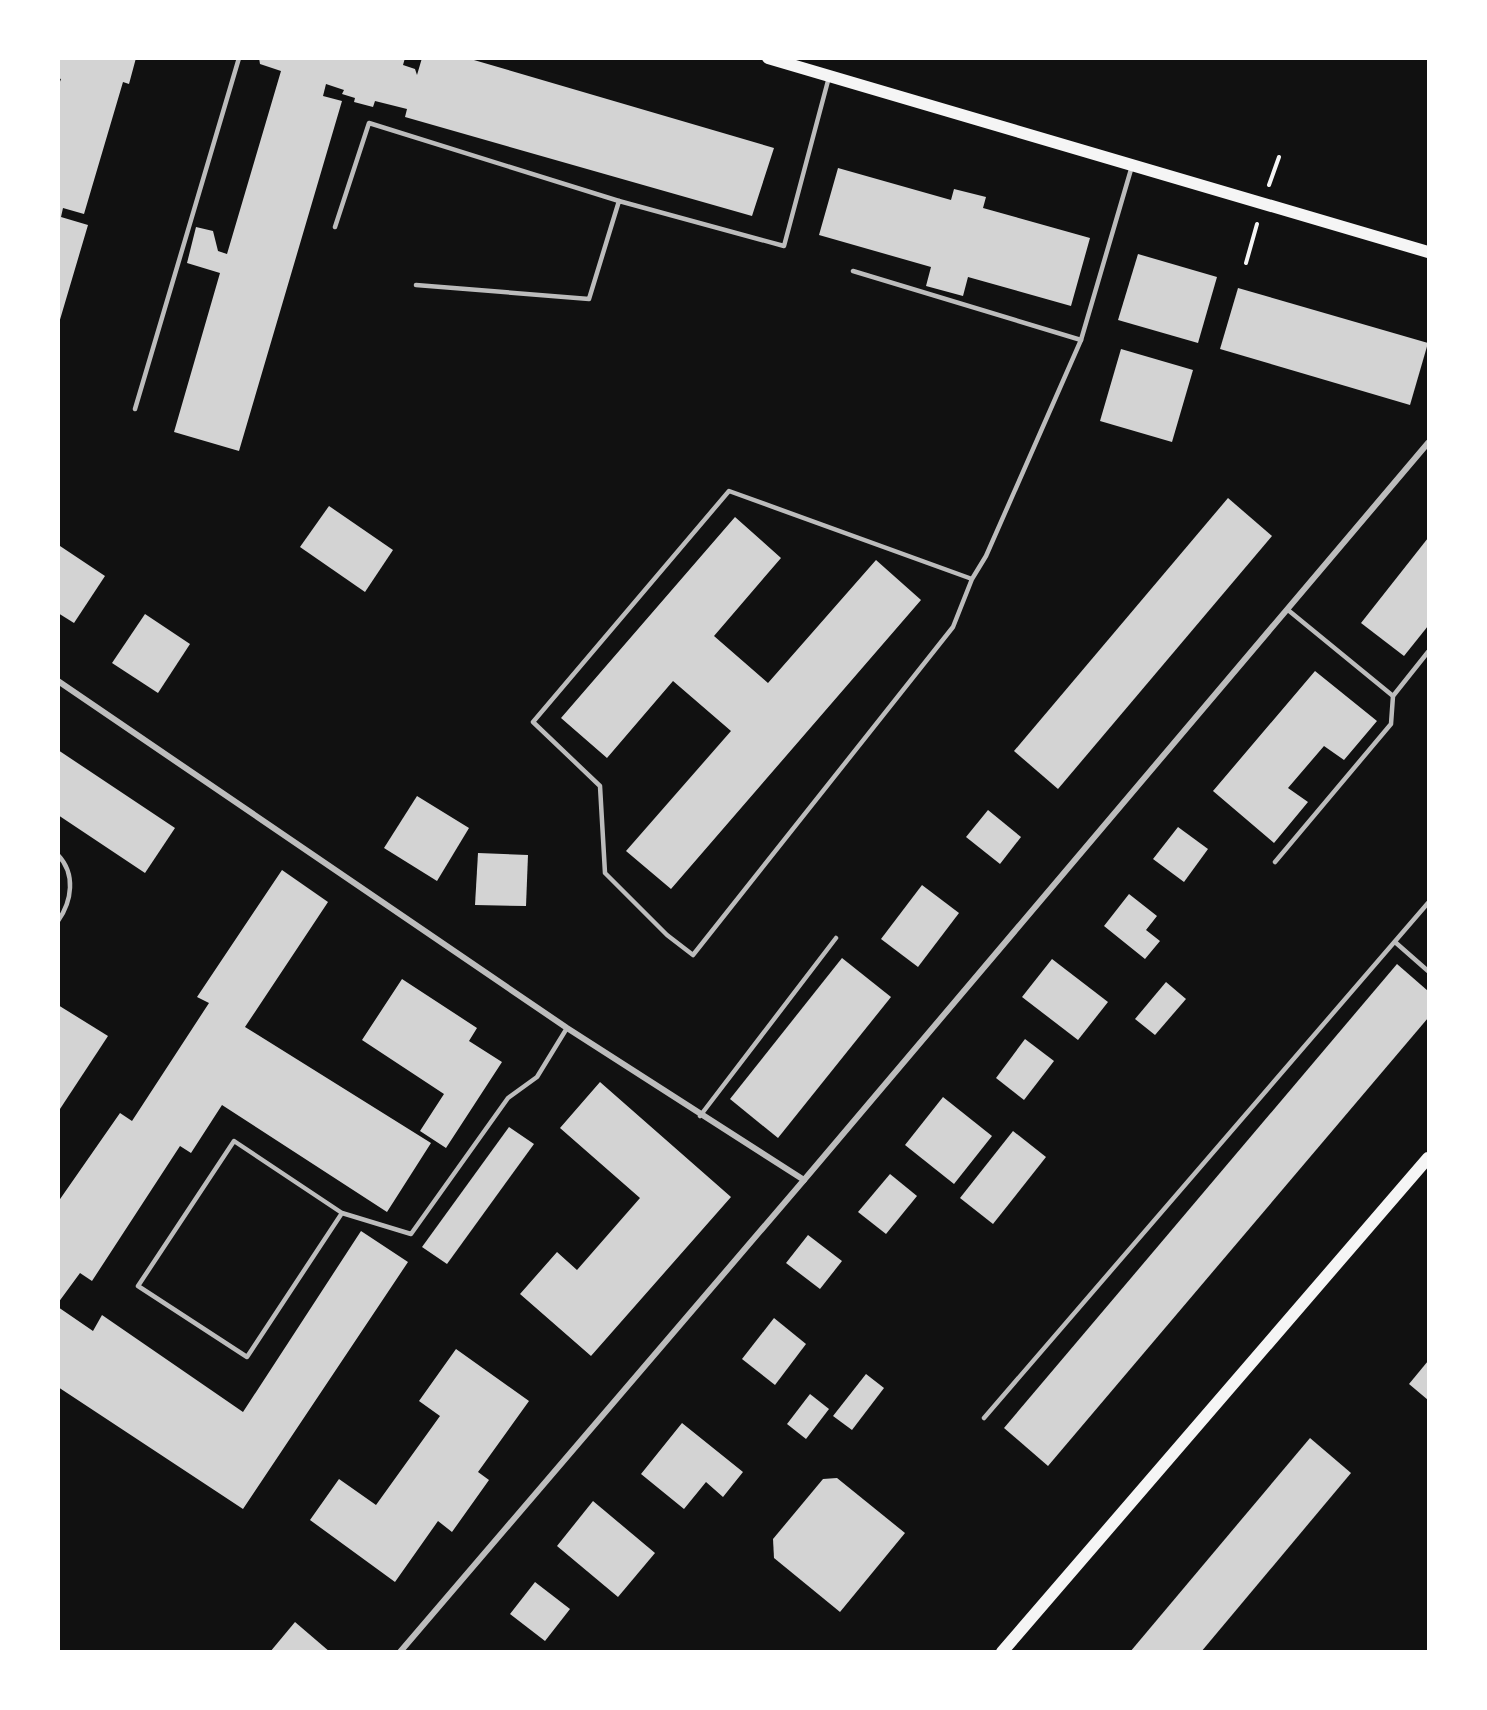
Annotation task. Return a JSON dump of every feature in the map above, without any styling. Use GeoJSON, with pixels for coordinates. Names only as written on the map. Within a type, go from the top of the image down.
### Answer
{"type":"FeatureCollection","features":[{"type":"Feature","properties":{"kind":"main road"},"geometry":{"type":"LineString","coordinates":[[768,58],[1428,252]]}},
{"type":"Feature","properties":{"kind":"main road"},"geometry":{"type":"LineString","coordinates":[[1002,1652],[1428,1158]]}},
{"type":"Feature","properties":{"kind":"street"},"geometry":{"type":"LineString","coordinates":[[400,1652],[804,1180],[1428,443]]}},
{"type":"Feature","properties":{"kind":"street"},"geometry":{"type":"LineString","coordinates":[[58,681],[567,1028],[700,1116],[804,1180]]}},
{"type":"Feature","properties":{"kind":"lane"},"geometry":{"type":"LineString","coordinates":[[135,409],[239,58]]}},
{"type":"Feature","properties":{"kind":"lane"},"geometry":{"type":"LineString","coordinates":[[335,227],[369,123],[619,201],[784,246],[829,77]]}},
{"type":"Feature","properties":{"kind":"lane"},"geometry":{"type":"LineString","coordinates":[[972,579],[729,491],[533,722],[600,786],[605,873],[667,935],[693,955],[954,627],[972,579],[986,556],[1081,340],[1132,164]]}},
{"type":"Feature","properties":{"kind":"lane"},"geometry":{"type":"LineString","coordinates":[[416,285],[589,299],[619,201]]}},
{"type":"Feature","properties":{"kind":"lane"},"geometry":{"type":"LineString","coordinates":[[853,271],[1081,340]]}},
{"type":"Feature","properties":{"kind":"lane"},"geometry":{"type":"LineString","coordinates":[[1288,610],[1394,696]]}},
{"type":"Feature","properties":{"kind":"lane"},"geometry":{"type":"LineString","coordinates":[[1275,862],[1391,724],[1394,696],[1428,652]]}},
{"type":"Feature","properties":{"kind":"lane"},"geometry":{"type":"LineString","coordinates":[[58,855],[66,863],[70,877],[70,894],[65,912],[58,921]]}},
{"type":"Feature","properties":{"kind":"lane"},"geometry":{"type":"LineString","coordinates":[[984,1418],[1428,903]]}},
{"type":"Feature","properties":{"kind":"lane"},"geometry":{"type":"LineString","coordinates":[[700,1116],[836,938]]}},
{"type":"Feature","properties":{"kind":"lane"},"geometry":{"type":"LineString","coordinates":[[1395,942],[1428,971]]}},
{"type":"Feature","properties":{"kind":"lane"},"geometry":{"type":"LineString","coordinates":[[342,1213],[247,1357],[138,1286],[234,1141],[342,1213],[411,1234],[508,1098],[537,1077],[567,1028]]}},
{"type":"Feature","properties":{"kind":"building"},"geometry":{"type":"Polygon","coordinates":[[[58,58],[136,58],[129,84],[123,82],[84,214],[63,208],[61,217],[88,225],[59,323],[58,87],[61,79],[58,78],[58,58]]]}},
{"type":"Feature","properties":{"kind":"building"},"geometry":{"type":"Polygon","coordinates":[[[259,58],[405,58],[403,65],[415,69],[417,75],[422,58],[467,58],[774,148],[752,216],[405,117],[407,109],[375,101],[373,107],[354,102],[355,98],[342,94],[344,90],[326,84],[323,96],[342,101],[239,451],[174,432],[220,273],[187,263],[196,227],[213,231],[218,251],[227,254],[281,71],[260,64],[259,58]]]}},
{"type":"Feature","properties":{"kind":"building"},"geometry":{"type":"Polygon","coordinates":[[[838,168],[951,200],[954,189],[986,197],[983,208],[1090,238],[1071,306],[968,277],[963,296],[926,286],[931,267],[819,235],[838,168]]]}},
{"type":"Feature","properties":{"kind":"building"},"geometry":{"type":"Polygon","coordinates":[[[1138,254],[1217,277],[1198,343],[1118,320],[1138,254]]]}},
{"type":"Feature","properties":{"kind":"building"},"geometry":{"type":"Polygon","coordinates":[[[1238,288],[1428,343],[1410,405],[1220,349],[1238,288]]]}},
{"type":"Feature","properties":{"kind":"building"},"geometry":{"type":"Polygon","coordinates":[[[1121,349],[1193,370],[1172,442],[1100,421],[1121,349]]]}},
{"type":"Feature","properties":{"kind":"building"},"geometry":{"type":"Polygon","coordinates":[[[1228,498],[1272,536],[1058,789],[1014,751],[1228,498]]]}},
{"type":"Feature","properties":{"kind":"building"},"geometry":{"type":"Polygon","coordinates":[[[329,506],[393,550],[365,592],[300,547],[329,506]]]}},
{"type":"Feature","properties":{"kind":"building"},"geometry":{"type":"Polygon","coordinates":[[[735,517],[781,558],[714,636],[768,683],[876,560],[921,600],[671,889],[626,851],[731,731],[673,681],[607,758],[561,718],[735,517]]]}},
{"type":"Feature","properties":{"kind":"building"},"geometry":{"type":"Polygon","coordinates":[[[1428,538],[1428,626],[1404,656],[1361,623],[1428,538]]]}},
{"type":"Feature","properties":{"kind":"building"},"geometry":{"type":"Polygon","coordinates":[[[60,546],[105,576],[74,623],[58,613],[60,546]]]}},
{"type":"Feature","properties":{"kind":"building"},"geometry":{"type":"Polygon","coordinates":[[[145,614],[190,644],[158,693],[112,663],[145,614]]]}},
{"type":"Feature","properties":{"kind":"building"},"geometry":{"type":"Polygon","coordinates":[[[1315,671],[1377,721],[1344,760],[1324,746],[1288,788],[1308,802],[1274,843],[1213,791],[1315,671]]]}},
{"type":"Feature","properties":{"kind":"building"},"geometry":{"type":"Polygon","coordinates":[[[58,750],[175,828],[145,873],[58,815],[58,750]]]}},
{"type":"Feature","properties":{"kind":"building"},"geometry":{"type":"Polygon","coordinates":[[[417,796],[469,828],[437,881],[384,848],[417,796]]]}},
{"type":"Feature","properties":{"kind":"building"},"geometry":{"type":"Polygon","coordinates":[[[988,810],[1021,837],[1000,864],[966,837],[988,810]]]}},
{"type":"Feature","properties":{"kind":"building"},"geometry":{"type":"Polygon","coordinates":[[[1178,827],[1208,849],[1184,882],[1153,859],[1178,827]]]}},
{"type":"Feature","properties":{"kind":"building"},"geometry":{"type":"Polygon","coordinates":[[[478,853],[528,855],[526,906],[475,905],[478,853]]]}},
{"type":"Feature","properties":{"kind":"building"},"geometry":{"type":"Polygon","coordinates":[[[282,870],[328,902],[245,1027],[431,1143],[387,1212],[222,1105],[191,1153],[180,1146],[92,1281],[80,1273],[58,1303],[58,1202],[120,1113],[132,1121],[209,1003],[197,997],[282,870]]]}},
{"type":"Feature","properties":{"kind":"building"},"geometry":{"type":"Polygon","coordinates":[[[922,885],[959,913],[918,967],[881,939],[922,885]]]}},
{"type":"Feature","properties":{"kind":"building"},"geometry":{"type":"Polygon","coordinates":[[[1129,894],[1157,916],[1146,930],[1160,941],[1145,959],[1104,926],[1129,894]]]}},
{"type":"Feature","properties":{"kind":"building"},"geometry":{"type":"Polygon","coordinates":[[[842,958],[891,997],[778,1138],[730,1099],[842,958]]]}},
{"type":"Feature","properties":{"kind":"building"},"geometry":{"type":"Polygon","coordinates":[[[1052,959],[1108,1002],[1078,1040],[1022,997],[1052,959]]]}},
{"type":"Feature","properties":{"kind":"building"},"geometry":{"type":"Polygon","coordinates":[[[1397,964],[1428,991],[1428,1018],[1048,1466],[1004,1428],[1397,964]]]}},
{"type":"Feature","properties":{"kind":"building"},"geometry":{"type":"Polygon","coordinates":[[[402,979],[477,1028],[469,1041],[502,1062],[446,1148],[420,1131],[444,1094],[362,1040],[402,979]]]}},
{"type":"Feature","properties":{"kind":"building"},"geometry":{"type":"Polygon","coordinates":[[[1166,982],[1186,999],[1155,1035],[1135,1019],[1166,982]]]}},
{"type":"Feature","properties":{"kind":"building"},"geometry":{"type":"Polygon","coordinates":[[[58,1005],[108,1036],[58,1112],[58,1005]]]}},
{"type":"Feature","properties":{"kind":"building"},"geometry":{"type":"Polygon","coordinates":[[[1025,1039],[1054,1061],[1024,1100],[996,1078],[1025,1039]]]}},
{"type":"Feature","properties":{"kind":"building"},"geometry":{"type":"Polygon","coordinates":[[[600,1082],[731,1197],[591,1356],[520,1294],[557,1252],[577,1270],[640,1198],[560,1128],[600,1082]]]}},
{"type":"Feature","properties":{"kind":"building"},"geometry":{"type":"Polygon","coordinates":[[[943,1097],[992,1136],[954,1184],[905,1145],[943,1097]]]}},
{"type":"Feature","properties":{"kind":"building"},"geometry":{"type":"Polygon","coordinates":[[[509,1127],[534,1144],[447,1264],[422,1247],[509,1127]]]}},
{"type":"Feature","properties":{"kind":"building"},"geometry":{"type":"Polygon","coordinates":[[[1013,1131],[1046,1157],[993,1224],[960,1198],[1013,1131]]]}},
{"type":"Feature","properties":{"kind":"building"},"geometry":{"type":"Polygon","coordinates":[[[890,1174],[917,1196],[886,1234],[858,1212],[890,1174]]]}},
{"type":"Feature","properties":{"kind":"building"},"geometry":{"type":"Polygon","coordinates":[[[361,1231],[408,1262],[243,1509],[58,1387],[58,1307],[93,1331],[102,1315],[243,1412],[361,1231]]]}},
{"type":"Feature","properties":{"kind":"building"},"geometry":{"type":"Polygon","coordinates":[[[808,1235],[842,1261],[820,1289],[786,1263],[808,1235]]]}},
{"type":"Feature","properties":{"kind":"building"},"geometry":{"type":"Polygon","coordinates":[[[774,1318],[806,1344],[775,1385],[742,1359],[774,1318]]]}},
{"type":"Feature","properties":{"kind":"building"},"geometry":{"type":"Polygon","coordinates":[[[456,1349],[529,1401],[478,1472],[489,1480],[452,1532],[438,1521],[395,1582],[310,1520],[339,1479],[376,1505],[440,1416],[419,1401],[456,1349]]]}},
{"type":"Feature","properties":{"kind":"building"},"geometry":{"type":"Polygon","coordinates":[[[1428,1361],[1428,1400],[1409,1384],[1428,1361]]]}},
{"type":"Feature","properties":{"kind":"building"},"geometry":{"type":"Polygon","coordinates":[[[866,1374],[884,1388],[852,1430],[833,1416],[866,1374]]]}},
{"type":"Feature","properties":{"kind":"building"},"geometry":{"type":"Polygon","coordinates":[[[810,1394],[829,1409],[806,1439],[787,1424],[810,1394]]]}},
{"type":"Feature","properties":{"kind":"building"},"geometry":{"type":"Polygon","coordinates":[[[682,1423],[743,1472],[723,1497],[706,1482],[684,1509],[641,1474],[682,1423]]]}},
{"type":"Feature","properties":{"kind":"building"},"geometry":{"type":"Polygon","coordinates":[[[1310,1438],[1351,1473],[1201,1652],[1130,1652],[1310,1438]]]}},
{"type":"Feature","properties":{"kind":"building"},"geometry":{"type":"Polygon","coordinates":[[[837,1478],[905,1533],[840,1612],[774,1558],[773,1539],[823,1479],[837,1478]]]}},
{"type":"Feature","properties":{"kind":"building"},"geometry":{"type":"Polygon","coordinates":[[[593,1501],[655,1553],[618,1597],[557,1546],[593,1501]]]}},
{"type":"Feature","properties":{"kind":"building"},"geometry":{"type":"Polygon","coordinates":[[[535,1582],[570,1609],[545,1641],[510,1614],[535,1582]]]}},
{"type":"Feature","properties":{"kind":"building"},"geometry":{"type":"Polygon","coordinates":[[[295,1622],[330,1652],[270,1652],[295,1622]]]}}]}
